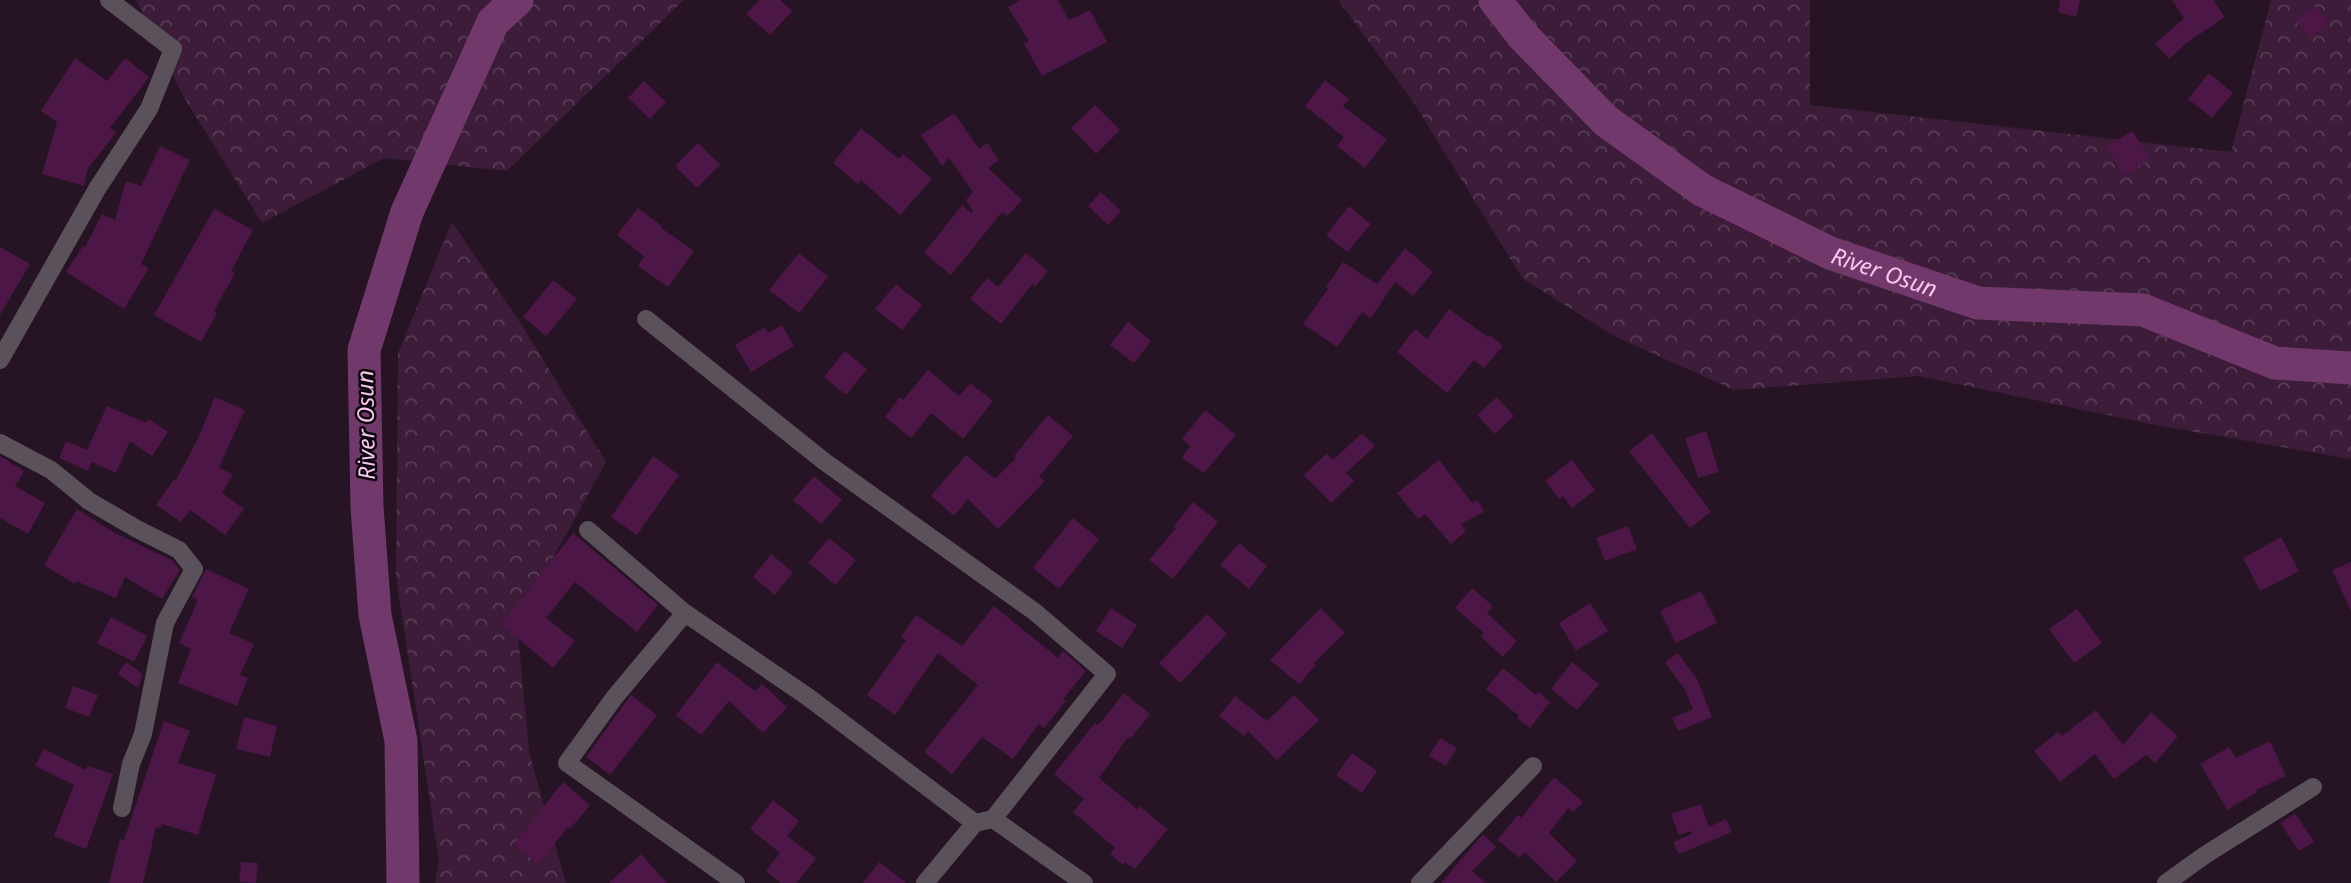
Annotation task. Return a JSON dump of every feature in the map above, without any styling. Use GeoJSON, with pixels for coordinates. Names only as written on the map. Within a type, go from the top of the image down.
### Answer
{"type":"FeatureCollection","features":[{"type":"Feature","properties":{"kind":"street"},"geometry":{"type":"LineString","coordinates":[[0,360],[97,189],[149,108],[173,49],[109,0]]}},
{"type":"Feature","properties":{"kind":"street"},"geometry":{"type":"LineString","coordinates":[[646,319],[825,462],[1035,612],[1107,674],[993,819],[975,823],[925,883]]}},
{"type":"Feature","properties":{"kind":"street"},"geometry":{"type":"LineString","coordinates":[[0,443],[51,470],[89,502],[179,550],[194,569],[165,623],[143,734],[131,764],[122,808]]}},
{"type":"Feature","properties":{"kind":"street"},"geometry":{"type":"LineString","coordinates":[[588,530],[685,613],[808,697],[975,823]]}},
{"type":"Feature","properties":{"kind":"street"},"geometry":{"type":"LineString","coordinates":[[685,613],[614,698],[567,763],[736,883]]}},
{"type":"Feature","properties":{"kind":"street"},"geometry":{"type":"LineString","coordinates":[[1420,883],[1532,766]]}},
{"type":"Feature","properties":{"kind":"street"},"geometry":{"type":"LineString","coordinates":[[2166,883],[2313,787]]}},
{"type":"Feature","properties":{"kind":"street"},"geometry":{"type":"LineString","coordinates":[[993,819],[1084,883]]}},
{"type":"Feature","properties":{"kind":"green space"},"geometry":{"type":"Polygon","coordinates":[[[136,0],[684,0],[507,171],[384,158],[262,223],[182,94],[136,0]]]}},
{"type":"Feature","properties":{"kind":"green space"},"geometry":{"type":"Polygon","coordinates":[[[1338,0],[1810,0],[1810,105],[2231,152],[2271,0],[2351,0],[2351,459],[2166,427],[1918,376],[1734,390],[1616,337],[1523,279],[1412,100],[1338,0]]]}},
{"type":"Feature","properties":{"kind":"green space"},"geometry":{"type":"Polygon","coordinates":[[[452,222],[523,327],[606,462],[517,623],[529,752],[566,883],[435,883],[439,861],[396,576],[398,353],[452,222]]]}},
{"type":"Feature","properties":{"kind":"building"},"geometry":{"type":"Polygon","coordinates":[[[759,0],[780,0],[792,11],[770,35],[746,14],[759,0]]]}},
{"type":"Feature","properties":{"kind":"building"},"geometry":{"type":"Polygon","coordinates":[[[1020,0],[1058,0],[1069,20],[1090,10],[1107,42],[1042,76],[1024,44],[1029,41],[1008,7],[1020,0]]]}},
{"type":"Feature","properties":{"kind":"building"},"geometry":{"type":"Polygon","coordinates":[[[2060,0],[2080,0],[2076,17],[2058,12],[2060,0]]]}},
{"type":"Feature","properties":{"kind":"building"},"geometry":{"type":"Polygon","coordinates":[[[2172,0],[2213,0],[2225,17],[2188,42],[2169,59],[2155,44],[2184,18],[2172,0]]]}},
{"type":"Feature","properties":{"kind":"building"},"geometry":{"type":"Polygon","coordinates":[[[2314,5],[2329,22],[2311,38],[2295,21],[2314,5]]]}},
{"type":"Feature","properties":{"kind":"building"},"geometry":{"type":"Polygon","coordinates":[[[75,58],[107,81],[125,58],[149,77],[110,128],[116,133],[88,168],[84,186],[42,174],[57,122],[41,111],[75,58]]]}},
{"type":"Feature","properties":{"kind":"building"},"geometry":{"type":"Polygon","coordinates":[[[2209,73],[2233,93],[2212,118],[2188,99],[2209,73]]]}},
{"type":"Feature","properties":{"kind":"building"},"geometry":{"type":"Polygon","coordinates":[[[1325,80],[1349,99],[1343,106],[1387,140],[1365,168],[1337,146],[1344,137],[1305,106],[1325,80]]]}},
{"type":"Feature","properties":{"kind":"building"},"geometry":{"type":"Polygon","coordinates":[[[644,81],[666,102],[650,119],[628,98],[644,81]]]}},
{"type":"Feature","properties":{"kind":"building"},"geometry":{"type":"Polygon","coordinates":[[[1095,105],[1120,130],[1096,154],[1071,128],[1095,105]]]}},
{"type":"Feature","properties":{"kind":"building"},"geometry":{"type":"Polygon","coordinates":[[[954,113],[979,149],[987,143],[999,160],[988,168],[1022,200],[1007,216],[1002,212],[951,275],[924,253],[962,205],[971,213],[973,211],[966,200],[973,192],[949,158],[942,166],[921,135],[954,113]]]}},
{"type":"Feature","properties":{"kind":"building"},"geometry":{"type":"Polygon","coordinates":[[[861,128],[899,159],[903,154],[932,179],[900,215],[861,180],[858,184],[833,163],[861,128]]]}},
{"type":"Feature","properties":{"kind":"building"},"geometry":{"type":"Polygon","coordinates":[[[2132,131],[2150,159],[2125,176],[2106,147],[2132,131]]]}},
{"type":"Feature","properties":{"kind":"building"},"geometry":{"type":"Polygon","coordinates":[[[698,143],[720,165],[697,188],[675,166],[698,143]]]}},
{"type":"Feature","properties":{"kind":"building"},"geometry":{"type":"Polygon","coordinates":[[[160,146],[190,160],[141,264],[149,268],[124,309],[66,272],[83,246],[85,247],[102,214],[115,220],[126,181],[141,186],[160,146]]]}},
{"type":"Feature","properties":{"kind":"building"},"geometry":{"type":"Polygon","coordinates":[[[1101,192],[1121,211],[1108,225],[1088,206],[1101,192]]]}},
{"type":"Feature","properties":{"kind":"building"},"geometry":{"type":"Polygon","coordinates":[[[1349,206],[1371,224],[1347,252],[1326,235],[1349,206]]]}},
{"type":"Feature","properties":{"kind":"building"},"geometry":{"type":"Polygon","coordinates":[[[638,208],[694,251],[668,287],[638,266],[644,256],[617,235],[638,208]]]}},
{"type":"Feature","properties":{"kind":"building"},"geometry":{"type":"Polygon","coordinates":[[[214,209],[253,230],[231,271],[235,273],[201,342],[154,315],[214,209]]]}},
{"type":"Feature","properties":{"kind":"building"},"geometry":{"type":"Polygon","coordinates":[[[0,247],[30,264],[0,315],[0,247]]]}},
{"type":"Feature","properties":{"kind":"building"},"geometry":{"type":"Polygon","coordinates":[[[1405,248],[1433,272],[1413,296],[1395,282],[1371,318],[1362,312],[1337,347],[1303,324],[1343,262],[1377,284],[1405,248]]]}},
{"type":"Feature","properties":{"kind":"building"},"geometry":{"type":"Polygon","coordinates":[[[799,253],[828,277],[799,313],[769,290],[799,253]]]}},
{"type":"Feature","properties":{"kind":"building"},"geometry":{"type":"Polygon","coordinates":[[[1026,253],[1048,271],[1035,287],[1032,284],[1001,324],[970,299],[987,278],[998,287],[1026,253]]]}},
{"type":"Feature","properties":{"kind":"building"},"geometry":{"type":"Polygon","coordinates":[[[553,280],[577,299],[546,336],[523,317],[553,280]]]}},
{"type":"Feature","properties":{"kind":"building"},"geometry":{"type":"Polygon","coordinates":[[[896,284],[922,305],[902,330],[875,309],[896,284]]]}},
{"type":"Feature","properties":{"kind":"building"},"geometry":{"type":"Polygon","coordinates":[[[1449,309],[1503,346],[1484,368],[1474,360],[1447,393],[1397,352],[1415,329],[1427,339],[1449,309]]]}},
{"type":"Feature","properties":{"kind":"building"},"geometry":{"type":"Polygon","coordinates":[[[1128,322],[1151,341],[1134,363],[1110,345],[1128,322]]]}},
{"type":"Feature","properties":{"kind":"building"},"geometry":{"type":"Polygon","coordinates":[[[782,325],[794,346],[751,372],[735,345],[765,327],[768,333],[782,325]]]}},
{"type":"Feature","properties":{"kind":"building"},"geometry":{"type":"Polygon","coordinates":[[[845,351],[867,369],[846,395],[824,377],[845,351]]]}},
{"type":"Feature","properties":{"kind":"building"},"geometry":{"type":"Polygon","coordinates":[[[928,370],[959,396],[970,383],[993,401],[963,439],[931,413],[911,438],[885,417],[900,397],[903,400],[928,370]]]}},
{"type":"Feature","properties":{"kind":"building"},"geometry":{"type":"Polygon","coordinates":[[[215,397],[245,410],[219,467],[233,475],[222,493],[244,509],[225,535],[190,510],[181,522],[156,505],[174,479],[176,480],[215,397]]]}},
{"type":"Feature","properties":{"kind":"building"},"geometry":{"type":"Polygon","coordinates":[[[1497,397],[1514,416],[1495,434],[1477,415],[1497,397]]]}},
{"type":"Feature","properties":{"kind":"building"},"geometry":{"type":"Polygon","coordinates":[[[107,406],[146,423],[149,419],[168,432],[152,456],[130,441],[116,473],[92,462],[88,471],[59,458],[66,441],[87,450],[107,406]]]}},
{"type":"Feature","properties":{"kind":"building"},"geometry":{"type":"Polygon","coordinates":[[[1205,410],[1236,435],[1204,473],[1182,458],[1190,446],[1182,439],[1205,410]]]}},
{"type":"Feature","properties":{"kind":"building"},"geometry":{"type":"Polygon","coordinates":[[[1048,415],[1073,436],[1039,477],[1045,481],[998,529],[968,499],[954,516],[931,496],[966,455],[995,479],[1016,458],[1014,456],[1048,415]]]}},
{"type":"Feature","properties":{"kind":"building"},"geometry":{"type":"Polygon","coordinates":[[[1706,431],[1719,472],[1698,478],[1685,438],[1706,431]]]}},
{"type":"Feature","properties":{"kind":"building"},"geometry":{"type":"Polygon","coordinates":[[[1362,433],[1375,446],[1346,473],[1354,481],[1331,503],[1304,475],[1327,453],[1333,460],[1362,433]]]}},
{"type":"Feature","properties":{"kind":"building"},"geometry":{"type":"Polygon","coordinates":[[[1652,433],[1711,512],[1690,528],[1629,451],[1652,433]]]}},
{"type":"Feature","properties":{"kind":"building"},"geometry":{"type":"Polygon","coordinates":[[[0,456],[24,471],[15,486],[45,503],[28,534],[0,518],[0,456]]]}},
{"type":"Feature","properties":{"kind":"building"},"geometry":{"type":"Polygon","coordinates":[[[653,456],[679,475],[637,535],[611,517],[653,456]]]}},
{"type":"Feature","properties":{"kind":"building"},"geometry":{"type":"Polygon","coordinates":[[[1439,460],[1472,503],[1478,500],[1484,512],[1461,524],[1466,531],[1451,544],[1425,514],[1418,519],[1397,493],[1439,460]]]}},
{"type":"Feature","properties":{"kind":"building"},"geometry":{"type":"Polygon","coordinates":[[[1572,460],[1595,490],[1572,508],[1563,496],[1559,499],[1545,481],[1572,460]]]}},
{"type":"Feature","properties":{"kind":"building"},"geometry":{"type":"Polygon","coordinates":[[[814,476],[842,500],[821,524],[793,500],[814,476]]]}},
{"type":"Feature","properties":{"kind":"building"},"geometry":{"type":"Polygon","coordinates":[[[1193,502],[1218,522],[1173,579],[1149,560],[1176,528],[1174,526],[1193,502]]]}},
{"type":"Feature","properties":{"kind":"building"},"geometry":{"type":"Polygon","coordinates":[[[77,509],[115,533],[173,561],[180,570],[162,599],[125,577],[116,598],[76,581],[75,584],[44,565],[77,509]]]}},
{"type":"Feature","properties":{"kind":"building"},"geometry":{"type":"Polygon","coordinates":[[[1073,518],[1099,539],[1059,589],[1033,568],[1073,518]]]}},
{"type":"Feature","properties":{"kind":"building"},"geometry":{"type":"Polygon","coordinates":[[[1628,526],[1637,549],[1605,561],[1596,538],[1628,526]]]}},
{"type":"Feature","properties":{"kind":"building"},"geometry":{"type":"Polygon","coordinates":[[[573,533],[658,605],[637,632],[575,582],[546,618],[575,641],[553,668],[501,624],[573,533]]]}},
{"type":"Feature","properties":{"kind":"building"},"geometry":{"type":"Polygon","coordinates":[[[2281,537],[2299,571],[2260,591],[2243,558],[2281,537]]]}},
{"type":"Feature","properties":{"kind":"building"},"geometry":{"type":"Polygon","coordinates":[[[829,538],[856,560],[836,585],[808,563],[829,538]]]}},
{"type":"Feature","properties":{"kind":"building"},"geometry":{"type":"Polygon","coordinates":[[[1239,543],[1267,566],[1249,589],[1220,565],[1239,543]]]}},
{"type":"Feature","properties":{"kind":"building"},"geometry":{"type":"Polygon","coordinates":[[[771,554],[793,572],[775,595],[753,577],[771,554]]]}},
{"type":"Feature","properties":{"kind":"building"},"geometry":{"type":"Polygon","coordinates":[[[2351,562],[2351,611],[2332,570],[2351,562]]]}},
{"type":"Feature","properties":{"kind":"building"},"geometry":{"type":"Polygon","coordinates":[[[206,569],[249,589],[229,633],[254,644],[240,675],[248,678],[237,706],[178,683],[191,649],[179,643],[198,600],[192,597],[206,569]]]}},
{"type":"Feature","properties":{"kind":"building"},"geometry":{"type":"Polygon","coordinates":[[[1472,588],[1493,606],[1487,613],[1517,641],[1503,657],[1480,636],[1484,633],[1455,608],[1472,588]]]}},
{"type":"Feature","properties":{"kind":"building"},"geometry":{"type":"Polygon","coordinates":[[[1701,591],[1717,623],[1676,643],[1660,611],[1701,591]]]}},
{"type":"Feature","properties":{"kind":"building"},"geometry":{"type":"Polygon","coordinates":[[[1590,603],[1608,631],[1576,651],[1559,623],[1590,603]]]}},
{"type":"Feature","properties":{"kind":"building"},"geometry":{"type":"Polygon","coordinates":[[[994,606],[1058,658],[1063,651],[1086,671],[1044,728],[1039,724],[1013,759],[982,737],[952,774],[924,752],[978,685],[938,653],[895,715],[867,695],[906,640],[901,637],[916,615],[962,646],[994,606]]]}},
{"type":"Feature","properties":{"kind":"building"},"geometry":{"type":"Polygon","coordinates":[[[1111,608],[1137,625],[1122,648],[1096,631],[1111,608]]]}},
{"type":"Feature","properties":{"kind":"building"},"geometry":{"type":"Polygon","coordinates":[[[1321,608],[1345,633],[1314,663],[1316,665],[1299,684],[1270,660],[1321,608]]]}},
{"type":"Feature","properties":{"kind":"building"},"geometry":{"type":"Polygon","coordinates":[[[2077,609],[2102,643],[2074,663],[2049,629],[2077,609]]]}},
{"type":"Feature","properties":{"kind":"building"},"geometry":{"type":"Polygon","coordinates":[[[1207,614],[1227,634],[1180,683],[1159,663],[1207,614]]]}},
{"type":"Feature","properties":{"kind":"building"},"geometry":{"type":"Polygon","coordinates":[[[111,617],[147,636],[134,662],[97,643],[111,617]]]}},
{"type":"Feature","properties":{"kind":"building"},"geometry":{"type":"Polygon","coordinates":[[[1678,653],[1697,679],[1712,717],[1678,731],[1672,718],[1693,709],[1685,690],[1665,662],[1678,653]]]}},
{"type":"Feature","properties":{"kind":"building"},"geometry":{"type":"Polygon","coordinates":[[[126,662],[143,674],[138,688],[118,674],[126,662]]]}},
{"type":"Feature","properties":{"kind":"building"},"geometry":{"type":"Polygon","coordinates":[[[717,662],[755,691],[762,684],[787,707],[763,733],[729,701],[701,735],[676,715],[717,662]]]}},
{"type":"Feature","properties":{"kind":"building"},"geometry":{"type":"Polygon","coordinates":[[[1572,662],[1599,684],[1577,710],[1551,689],[1572,662]]]}},
{"type":"Feature","properties":{"kind":"building"},"geometry":{"type":"Polygon","coordinates":[[[1503,668],[1536,695],[1538,692],[1550,702],[1530,728],[1486,689],[1503,668]]]}},
{"type":"Feature","properties":{"kind":"building"},"geometry":{"type":"Polygon","coordinates":[[[73,686],[98,695],[89,717],[65,708],[73,686]]]}},
{"type":"Feature","properties":{"kind":"building"},"geometry":{"type":"Polygon","coordinates":[[[1124,693],[1150,714],[1130,739],[1128,737],[1099,778],[1137,809],[1139,806],[1168,829],[1135,869],[1125,862],[1123,865],[1110,854],[1115,848],[1073,812],[1084,799],[1054,774],[1095,723],[1097,725],[1102,721],[1124,693]]]}},
{"type":"Feature","properties":{"kind":"building"},"geometry":{"type":"Polygon","coordinates":[[[631,695],[657,715],[610,775],[586,757],[631,695]]]}},
{"type":"Feature","properties":{"kind":"building"},"geometry":{"type":"Polygon","coordinates":[[[1294,695],[1319,720],[1277,760],[1248,731],[1244,736],[1219,716],[1235,696],[1267,721],[1294,695]]]}},
{"type":"Feature","properties":{"kind":"building"},"geometry":{"type":"Polygon","coordinates":[[[2096,710],[2123,745],[2151,712],[2178,736],[2155,763],[2146,755],[2114,779],[2095,754],[2060,782],[2034,751],[2058,732],[2062,736],[2096,710]]]}},
{"type":"Feature","properties":{"kind":"building"},"geometry":{"type":"Polygon","coordinates":[[[244,717],[277,726],[270,757],[236,749],[244,717]]]}},
{"type":"Feature","properties":{"kind":"building"},"geometry":{"type":"Polygon","coordinates":[[[164,721],[190,731],[178,763],[216,774],[198,835],[162,824],[161,828],[156,827],[143,883],[109,883],[120,839],[124,840],[164,721]]]}},
{"type":"Feature","properties":{"kind":"building"},"geometry":{"type":"Polygon","coordinates":[[[1440,738],[1457,748],[1446,766],[1429,756],[1440,738]]]}},
{"type":"Feature","properties":{"kind":"building"},"geometry":{"type":"Polygon","coordinates":[[[2270,741],[2286,776],[2256,790],[2257,792],[2227,810],[2200,764],[2229,747],[2236,758],[2270,741]]]}},
{"type":"Feature","properties":{"kind":"building"},"geometry":{"type":"Polygon","coordinates":[[[44,749],[86,770],[87,766],[113,774],[86,849],[54,836],[74,785],[35,766],[44,749]]]}},
{"type":"Feature","properties":{"kind":"building"},"geometry":{"type":"Polygon","coordinates":[[[1352,753],[1377,771],[1362,793],[1336,775],[1352,753]]]}},
{"type":"Feature","properties":{"kind":"building"},"geometry":{"type":"Polygon","coordinates":[[[1554,777],[1583,802],[1574,812],[1568,808],[1549,833],[1577,861],[1556,882],[1525,852],[1520,858],[1497,840],[1518,815],[1521,818],[1554,777]]]}},
{"type":"Feature","properties":{"kind":"building"},"geometry":{"type":"Polygon","coordinates":[[[563,782],[590,805],[538,864],[514,844],[563,782]]]}},
{"type":"Feature","properties":{"kind":"building"},"geometry":{"type":"Polygon","coordinates":[[[773,800],[799,821],[787,836],[816,858],[797,883],[781,883],[766,871],[780,853],[750,829],[773,800]]]}},
{"type":"Feature","properties":{"kind":"building"},"geometry":{"type":"Polygon","coordinates":[[[1701,804],[1709,827],[1726,819],[1732,832],[1679,854],[1673,842],[1692,834],[1691,831],[1679,835],[1671,814],[1701,804]]]}},
{"type":"Feature","properties":{"kind":"building"},"geometry":{"type":"Polygon","coordinates":[[[2295,813],[2314,842],[2299,851],[2280,823],[2295,813]]]}},
{"type":"Feature","properties":{"kind":"building"},"geometry":{"type":"Polygon","coordinates":[[[1483,834],[1496,847],[1472,871],[1486,883],[1441,883],[1483,834]]]}},
{"type":"Feature","properties":{"kind":"building"},"geometry":{"type":"Polygon","coordinates":[[[641,854],[667,883],[609,883],[641,854]]]}},
{"type":"Feature","properties":{"kind":"building"},"geometry":{"type":"Polygon","coordinates":[[[241,862],[258,863],[256,883],[239,882],[241,862]]]}},
{"type":"Feature","properties":{"kind":"building"},"geometry":{"type":"Polygon","coordinates":[[[879,862],[906,883],[863,883],[879,862]]]}},
{"type":"Feature","properties":{"kind":"waterway","name":"River Osun"},"geometry":{"type":"LineString","coordinates":[[403,883],[401,741],[375,615],[367,507],[364,350],[407,212],[493,22],[517,0]]}},
{"type":"Feature","properties":{"kind":"waterway","name":"River Osun"},"geometry":{"type":"LineString","coordinates":[[1495,0],[1523,36],[1606,121],[1702,190],[1830,253],[1978,303],[2143,310],[2275,363],[2351,368]]}}]}
